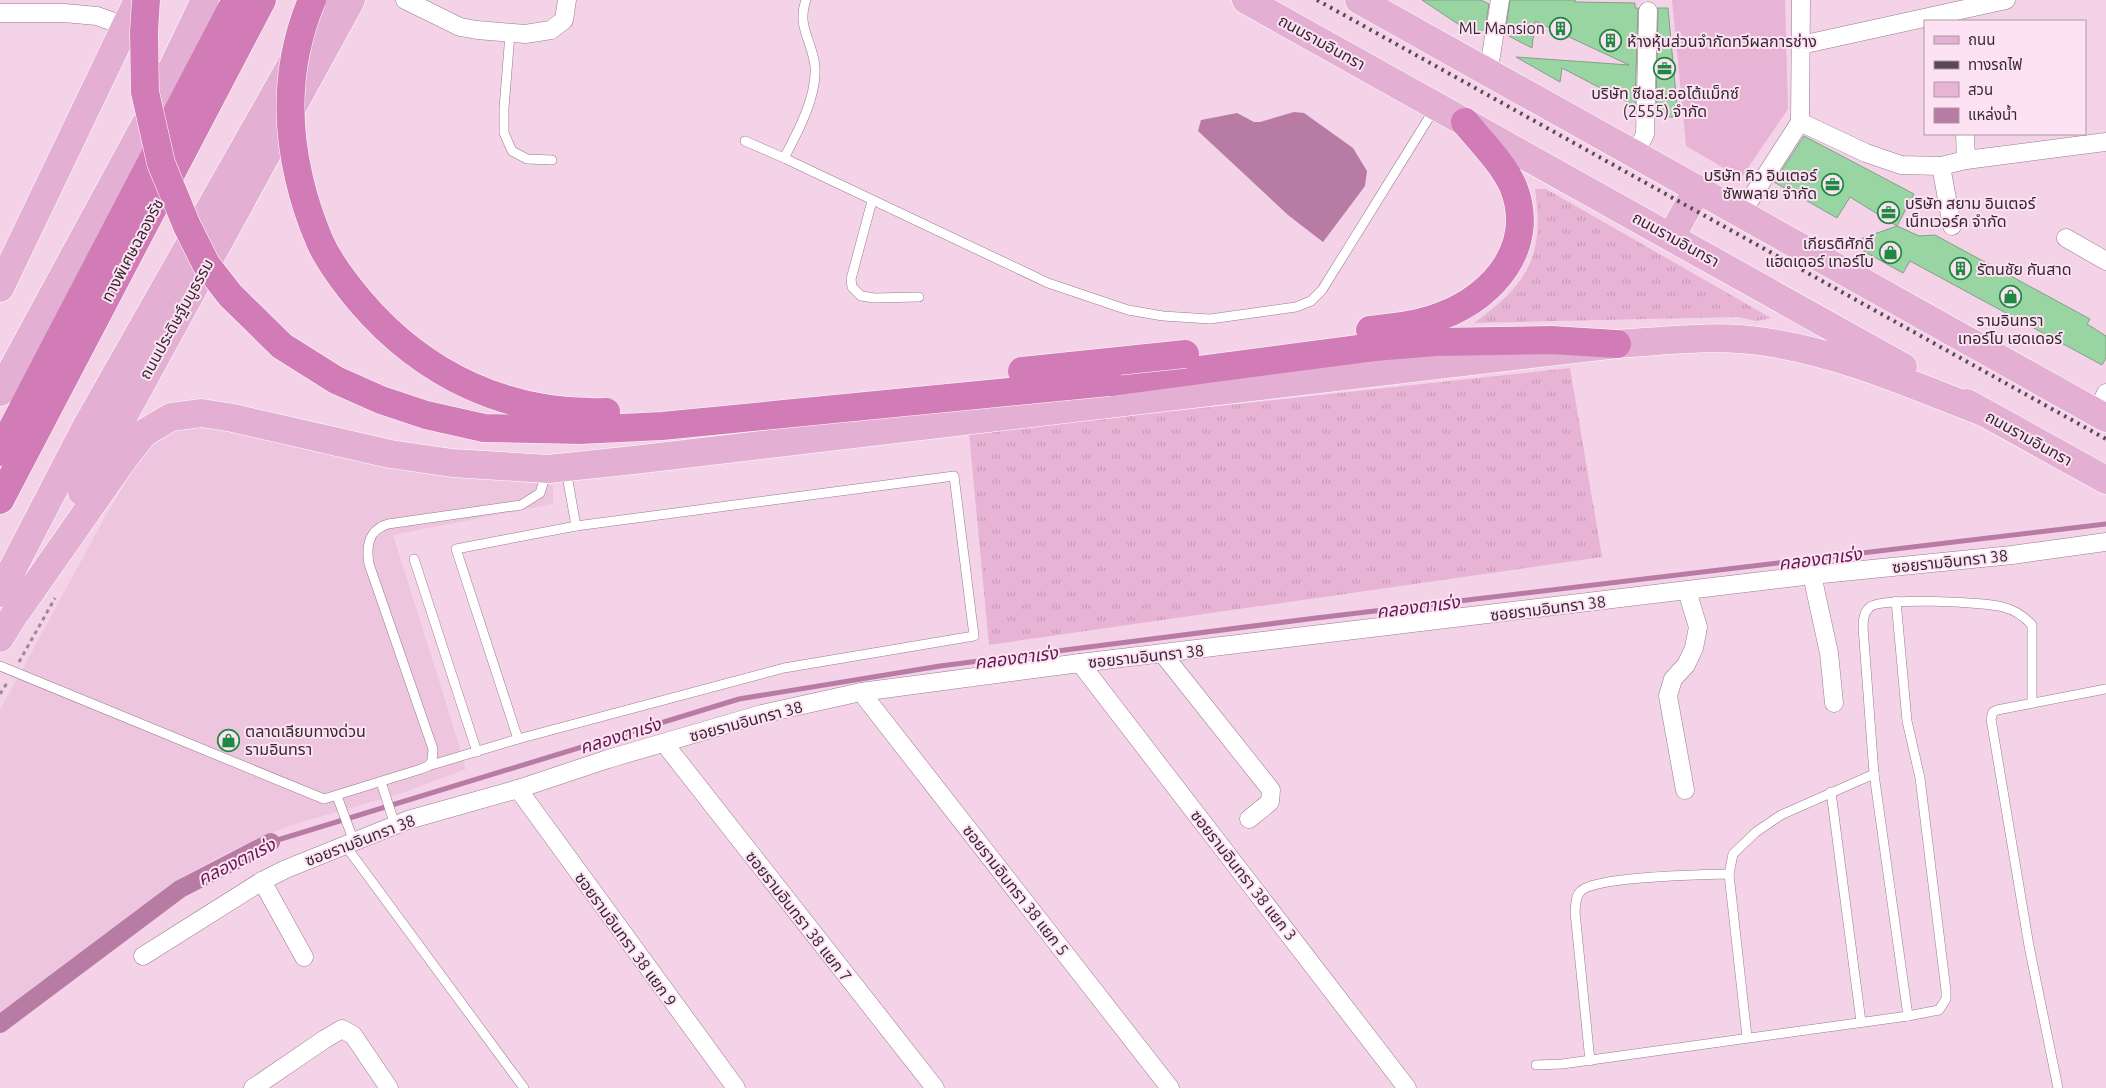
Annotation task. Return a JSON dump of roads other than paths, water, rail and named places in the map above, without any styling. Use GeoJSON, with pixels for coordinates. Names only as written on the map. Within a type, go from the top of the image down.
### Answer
{"type":"FeatureCollection","features":[{"type":"Feature","properties":{"kind":"highway"},"geometry":{"type":"LineString","coordinates":[[146,0],[144,32],[145,92],[161,163],[187,226],[206,264],[230,295],[282,346],[336,380],[382,400],[426,415],[484,428],[580,430],[662,426],[1115,392],[1374,347],[1435,342],[1551,340],[1617,344]]}},
{"type":"Feature","properties":{"kind":"highway","name":"ทางพิเศษฉลองรัช"},"geometry":{"type":"LineString","coordinates":[[0,452],[236,0]]}},
{"type":"Feature","properties":{"kind":"highway","name":"ทางพิเศษฉลองรัช"},"geometry":{"type":"LineString","coordinates":[[0,500],[262,0]]}},
{"type":"Feature","properties":{"kind":"highway"},"geometry":{"type":"LineString","coordinates":[[312,0],[294,56],[290,106],[295,159],[306,206],[320,243],[340,277],[391,335],[416,356],[467,386],[533,408],[586,412],[649,410],[1185,354],[1411,325],[1441,316],[1468,304],[1488,288],[1505,270],[1515,250],[1520,229],[1518,205],[1513,186],[1503,168],[1465,122]]}},
{"type":"Feature","properties":{"kind":"main road"},"geometry":{"type":"LineString","coordinates":[[0,288],[138,0]]}},
{"type":"Feature","properties":{"kind":"main road"},"geometry":{"type":"LineString","coordinates":[[0,392],[145,125],[206,0]]}},
{"type":"Feature","properties":{"kind":"main road"},"geometry":{"type":"LineString","coordinates":[[9,601],[85,429],[328,0]]}},
{"type":"Feature","properties":{"kind":"main road","name":"ถนนประดิษฐ์มนูธรรม"},"geometry":{"type":"LineString","coordinates":[[0,638],[9,601],[351,0]]}},
{"type":"Feature","properties":{"kind":"main road","name":"ถนนรามอินทรา"},"geometry":{"type":"LineString","coordinates":[[1246,0],[2106,480]]}},
{"type":"Feature","properties":{"kind":"main road"},"geometry":{"type":"LineString","coordinates":[[1359,0],[1697,190],[2103,408]]}},
{"type":"Feature","properties":{"kind":"main road"},"geometry":{"type":"LineString","coordinates":[[1671,237],[1697,190]]}},
{"type":"Feature","properties":{"kind":"main road"},"geometry":{"type":"LineString","coordinates":[[1617,344],[1723,339],[1764,341],[1842,360],[1983,412]]}},
{"type":"Feature","properties":{"kind":"main road"},"geometry":{"type":"LineString","coordinates":[[9,601],[144,433],[171,417],[202,414],[232,418],[390,454],[452,462],[557,468],[718,450],[1115,392]]}},
{"type":"Feature","properties":{"kind":"street"},"geometry":{"type":"LineString","coordinates":[[405,0],[460,26],[510,34],[551,30],[564,20],[567,0]]}},
{"type":"Feature","properties":{"kind":"street"},"geometry":{"type":"LineString","coordinates":[[1488,74],[1500,0]]}},
{"type":"Feature","properties":{"kind":"street"},"geometry":{"type":"LineString","coordinates":[[1741,214],[1800,122],[1801,0]]}},
{"type":"Feature","properties":{"kind":"street"},"geometry":{"type":"LineString","coordinates":[[1801,45],[2006,0]]}},
{"type":"Feature","properties":{"kind":"street"},"geometry":{"type":"LineString","coordinates":[[0,13],[67,6],[126,26]]}},
{"type":"Feature","properties":{"kind":"street"},"geometry":{"type":"LineString","coordinates":[[1635,154],[1646,134],[1648,11]]}},
{"type":"Feature","properties":{"kind":"street"},"geometry":{"type":"LineString","coordinates":[[1800,122],[1866,153],[1901,165],[1941,166],[1966,160],[2106,142]]}},
{"type":"Feature","properties":{"kind":"street"},"geometry":{"type":"LineString","coordinates":[[1965,135],[1966,160]]}},
{"type":"Feature","properties":{"kind":"street"},"geometry":{"type":"LineString","coordinates":[[1941,166],[1952,226]]}},
{"type":"Feature","properties":{"kind":"street"},"geometry":{"type":"LineString","coordinates":[[2066,238],[2106,261]]}},
{"type":"Feature","properties":{"kind":"street","name":"ซอยรามอินทรา 38"},"geometry":{"type":"LineString","coordinates":[[143,956],[262,881],[393,819],[518,789],[608,759],[762,714],[861,692],[936,684],[1080,663],[1812,575],[2106,542]]}},
{"type":"Feature","properties":{"kind":"street"},"geometry":{"type":"LineString","coordinates":[[1812,575],[1828,653],[1834,703]]}},
{"type":"Feature","properties":{"kind":"street"},"geometry":{"type":"LineString","coordinates":[[1685,790],[1668,696],[1673,679],[1686,665],[1694,648],[1698,627],[1687,591]]}},
{"type":"Feature","properties":{"kind":"street"},"geometry":{"type":"LineString","coordinates":[[1163,654],[1271,790],[1270,802],[1249,819]]}},
{"type":"Feature","properties":{"kind":"street","name":"ซอยรามอินทรา 38 แยก 3"},"geometry":{"type":"LineString","coordinates":[[1080,663],[1407,1088]]}},
{"type":"Feature","properties":{"kind":"street","name":"ซอยรามอินทรา 38 แยก 5"},"geometry":{"type":"LineString","coordinates":[[861,692],[1170,1088]]}},
{"type":"Feature","properties":{"kind":"street","name":"ซอยรามอินทรา 38 แยก 7"},"geometry":{"type":"LineString","coordinates":[[664,743],[935,1088]]}},
{"type":"Feature","properties":{"kind":"street","name":"ซอยรามอินทรา 38 แยก 9"},"geometry":{"type":"LineString","coordinates":[[518,789],[736,1088]]}},
{"type":"Feature","properties":{"kind":"street"},"geometry":{"type":"LineString","coordinates":[[262,881],[304,956]]}},
{"type":"Feature","properties":{"kind":"street"},"geometry":{"type":"LineString","coordinates":[[253,1088],[325,1039],[342,1030],[353,1035],[389,1088]]}},
{"type":"Feature","properties":{"kind":"lane"},"geometry":{"type":"LineString","coordinates":[[784,158],[803,122],[811,98],[815,69],[812,46],[802,25],[802,9],[806,0]]}},
{"type":"Feature","properties":{"kind":"lane"},"geometry":{"type":"LineString","coordinates":[[510,34],[504,108],[504,133],[512,151],[526,159],[552,160]]}},
{"type":"Feature","properties":{"kind":"lane"},"geometry":{"type":"LineString","coordinates":[[745,141],[1048,283],[1128,310],[1163,316],[1210,319],[1296,307],[1311,301],[1322,290],[1437,106]]}},
{"type":"Feature","properties":{"kind":"lane"},"geometry":{"type":"LineString","coordinates":[[872,201],[851,279],[852,287],[861,296],[876,298],[919,297]]}},
{"type":"Feature","properties":{"kind":"lane"},"geometry":{"type":"LineString","coordinates":[[557,468],[576,526]]}},
{"type":"Feature","properties":{"kind":"lane"},"geometry":{"type":"LineString","coordinates":[[428,766],[432,761],[432,744],[369,564],[367,553],[372,533],[378,526],[388,524],[521,505],[540,493],[557,468]]}},
{"type":"Feature","properties":{"kind":"lane"},"geometry":{"type":"LineString","coordinates":[[0,666],[324,799],[410,774],[428,766],[518,739],[784,668],[974,636],[954,476],[576,526],[456,549],[518,739]]}},
{"type":"Feature","properties":{"kind":"lane"},"geometry":{"type":"LineString","coordinates":[[414,558],[477,752]]}},
{"type":"Feature","properties":{"kind":"lane"},"geometry":{"type":"LineString","coordinates":[[1536,1065],[1590,1061],[1939,1010],[1946,999],[1946,991],[1920,778],[1907,721],[1896,601]]}},
{"type":"Feature","properties":{"kind":"lane"},"geometry":{"type":"LineString","coordinates":[[1908,1016],[1874,774],[1863,624],[1865,613],[1870,606],[1896,601],[1986,604],[2003,607],[2026,618],[2032,625],[2032,703]]}},
{"type":"Feature","properties":{"kind":"lane"},"geometry":{"type":"LineString","coordinates":[[2058,1088],[2029,946],[1991,719],[1993,712],[1997,710],[2106,689]]}},
{"type":"Feature","properties":{"kind":"lane"},"geometry":{"type":"LineString","coordinates":[[1747,1037],[1729,874],[1733,854],[1756,832],[1781,815],[1874,774]]}},
{"type":"Feature","properties":{"kind":"lane"},"geometry":{"type":"LineString","coordinates":[[381,782],[393,819]]}},
{"type":"Feature","properties":{"kind":"lane"},"geometry":{"type":"LineString","coordinates":[[1831,792],[1861,1022]]}},
{"type":"Feature","properties":{"kind":"lane"},"geometry":{"type":"LineString","coordinates":[[337,796],[349,839],[524,1088]]}},
{"type":"Feature","properties":{"kind":"lane"},"geometry":{"type":"LineString","coordinates":[[1590,1061],[1575,912],[1577,896],[1582,890],[1591,885],[1616,881],[1729,874]]}},
{"type":"Feature","properties":{"kind":"water"},"geometry":{"type":"Polygon","coordinates":[[[1294,112],[1304,113],[1353,148],[1367,171],[1365,186],[1323,242],[1288,215],[1198,131],[1201,120],[1237,113],[1254,122],[1260,122],[1294,112]]]}},
{"type":"Feature","properties":{"kind":"waterway","name":"คลองตาเร่ง"},"geometry":{"type":"LineString","coordinates":[[271,842],[739,699],[940,666],[1316,618],[2106,524]]}},
{"type":"Feature","properties":{"kind":"waterway","name":"คลองตาเร่ง"},"geometry":{"type":"LineString","coordinates":[[0,1024],[180,889],[271,842]]}},
{"type":"Feature","properties":{"kind":"railway"},"geometry":{"type":"LineString","coordinates":[[1317,0],[2106,439]]}},
{"type":"Feature","properties":{"kind":"place","name":"ML Mansion"},"geometry":{"type":"Point","coordinates":[1561,28]}},
{"type":"Feature","properties":{"kind":"place","name":"ห้างหุ้นส่วนจำกัดทวีผลการช่าง"},"geometry":{"type":"Point","coordinates":[1611,41]}},
{"type":"Feature","properties":{"kind":"place","name":"บริษัท ซีเอส.ออโต้แม็กซ์ (2555) จำกัด"},"geometry":{"type":"Point","coordinates":[1665,69]}},
{"type":"Feature","properties":{"kind":"place","name":"บริษัท คิว อินเตอร์ ซัพพลาย จำกัด"},"geometry":{"type":"Point","coordinates":[1833,184]}},
{"type":"Feature","properties":{"kind":"place","name":"บริษัท สยาม อินเตอร์ เน็ทเวอร์ค จำกัด"},"geometry":{"type":"Point","coordinates":[1889,212]}},
{"type":"Feature","properties":{"kind":"place","name":"เกียรติศักดิ์ แฮดเดอร์ เทอร์โบ"},"geometry":{"type":"Point","coordinates":[1890,252]}},
{"type":"Feature","properties":{"kind":"place","name":"รัตนชัย กันสาด"},"geometry":{"type":"Point","coordinates":[1961,269]}},
{"type":"Feature","properties":{"kind":"place","name":"รามอินทรา เทอร์โบ เฮดเดอร์"},"geometry":{"type":"Point","coordinates":[2010,296]}},
{"type":"Feature","properties":{"kind":"place","name":"ตลาดเลียบทางด่วน รามอินทรา"},"geometry":{"type":"Point","coordinates":[229,740]}}]}
